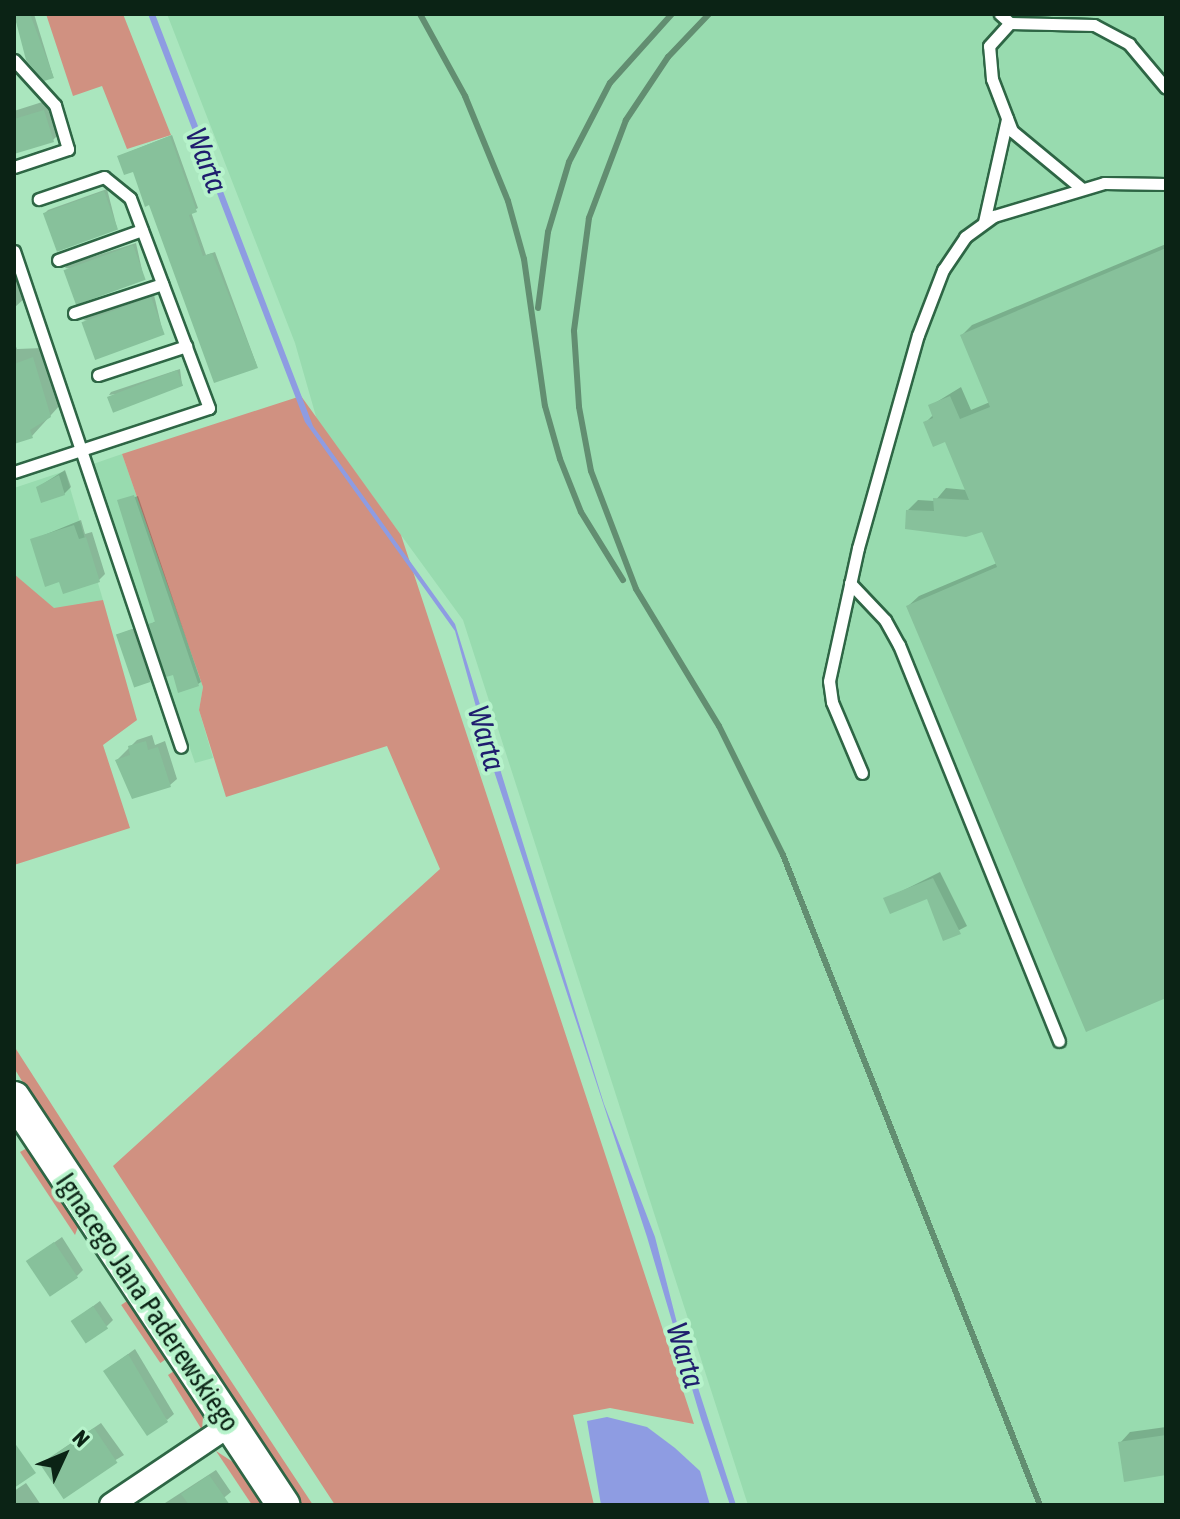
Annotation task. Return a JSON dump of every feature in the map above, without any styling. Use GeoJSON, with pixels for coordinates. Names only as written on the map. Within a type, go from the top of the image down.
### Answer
{"type":"FeatureCollection","features":[{"type":"Feature","properties":{"kind":"main road","name":"Ignacego Jana Paderewskiego"},"geometry":{"type":"LineString","coordinates":[[14,1098],[283,1505]]}},
{"type":"Feature","properties":{"kind":"street"},"geometry":{"type":"LineString","coordinates":[[111,1505],[230,1425]]}},
{"type":"Feature","properties":{"kind":"lane"},"geometry":{"type":"LineString","coordinates":[[1000,14],[1010,23],[1094,25],[1129,44],[1166,88]]}},
{"type":"Feature","properties":{"kind":"lane"},"geometry":{"type":"LineString","coordinates":[[1010,23],[989,46],[992,79],[1012,131],[1081,188]]}},
{"type":"Feature","properties":{"kind":"lane"},"geometry":{"type":"LineString","coordinates":[[14,60],[55,105],[68,149],[14,167]]}},
{"type":"Feature","properties":{"kind":"lane"},"geometry":{"type":"LineString","coordinates":[[984,222],[1007,118]]}},
{"type":"Feature","properties":{"kind":"lane"},"geometry":{"type":"LineString","coordinates":[[14,472],[209,408],[130,198],[104,177],[39,199]]}},
{"type":"Feature","properties":{"kind":"lane"},"geometry":{"type":"LineString","coordinates":[[862,773],[828,691],[850,583],[931,295],[954,251],[984,222],[1081,188],[1135,180],[1166,184]]}},
{"type":"Feature","properties":{"kind":"lane"},"geometry":{"type":"LineString","coordinates":[[58,260],[142,230]]}},
{"type":"Feature","properties":{"kind":"lane"},"geometry":{"type":"LineString","coordinates":[[14,251],[181,747]]}},
{"type":"Feature","properties":{"kind":"lane"},"geometry":{"type":"LineString","coordinates":[[74,313],[162,284]]}},
{"type":"Feature","properties":{"kind":"lane"},"geometry":{"type":"LineString","coordinates":[[98,375],[186,346]]}},
{"type":"Feature","properties":{"kind":"lane"},"geometry":{"type":"LineString","coordinates":[[850,583],[885,620],[899,645],[1059,1041]]}},
{"type":"Feature","properties":{"kind":"shaded area"},"geometry":{"type":"Polygon","coordinates":[[[46,14],[123,14],[171,135],[127,149],[102,86],[73,96],[46,14]]]}},
{"type":"Feature","properties":{"kind":"shaded area"},"geometry":{"type":"Polygon","coordinates":[[[167,14],[1166,14],[1166,1505],[748,1505],[463,620],[317,420],[295,343],[167,14]]]}},
{"type":"Feature","properties":{"kind":"shaded area"},"geometry":{"type":"Polygon","coordinates":[[[301,396],[401,535],[694,1424],[610,1408],[573,1415],[594,1505],[335,1505],[113,1166],[440,869],[387,746],[226,797],[199,710],[203,687],[122,454],[301,396]]]}},
{"type":"Feature","properties":{"kind":"shaded area"},"geometry":{"type":"Polygon","coordinates":[[[122,454],[203,687],[199,710],[213,758],[195,763],[93,464],[122,454]]]}},
{"type":"Feature","properties":{"kind":"shaded area"},"geometry":{"type":"Polygon","coordinates":[[[65,471],[103,600],[14,629],[14,488],[65,471]]]}},
{"type":"Feature","properties":{"kind":"shaded area"},"geometry":{"type":"Polygon","coordinates":[[[14,574],[54,608],[103,600],[137,720],[103,745],[130,828],[14,865],[14,574]]]}},
{"type":"Feature","properties":{"kind":"shaded area"},"geometry":{"type":"Polygon","coordinates":[[[14,1046],[313,1505],[299,1505],[30,1094],[14,1068],[14,1046]]]}},
{"type":"Feature","properties":{"kind":"shaded area"},"geometry":{"type":"Polygon","coordinates":[[[27,1148],[78,1227],[75,1235],[20,1152],[27,1148]]]}},
{"type":"Feature","properties":{"kind":"shaded area"},"geometry":{"type":"Polygon","coordinates":[[[127,1301],[166,1359],[160,1363],[121,1305],[127,1301]]]}},
{"type":"Feature","properties":{"kind":"shaded area"},"geometry":{"type":"Polygon","coordinates":[[[174,1371],[203,1417],[202,1430],[168,1375],[174,1371]]]}},
{"type":"Feature","properties":{"kind":"shaded area"},"geometry":{"type":"Polygon","coordinates":[[[216,1451],[236,1464],[263,1505],[252,1505],[216,1451]]]}},
{"type":"Feature","properties":{"kind":"water","name":"Warta"},"geometry":{"type":"Polygon","coordinates":[[[148,14],[155,14],[313,426],[455,624],[604,1104],[655,1237],[677,1323],[736,1505],[730,1505],[701,1419],[647,1237],[493,768],[455,631],[305,422],[148,14]]]}},
{"type":"Feature","properties":{"kind":"water"},"geometry":{"type":"Polygon","coordinates":[[[607,1417],[647,1427],[675,1448],[700,1471],[710,1505],[601,1505],[587,1421],[607,1417]]]}},
{"type":"Feature","properties":{"kind":"building"},"geometry":{"type":"Polygon","coordinates":[[[14,14],[30,14],[54,78],[44,81],[26,60],[14,14]]]}},
{"type":"Feature","properties":{"kind":"building"},"geometry":{"type":"Polygon","coordinates":[[[44,110],[54,142],[14,154],[14,119],[44,110]]]}},
{"type":"Feature","properties":{"kind":"building"},"geometry":{"type":"Polygon","coordinates":[[[170,136],[197,212],[189,215],[203,256],[212,253],[258,368],[214,383],[149,205],[145,207],[133,172],[124,175],[117,156],[170,136]]]}},
{"type":"Feature","properties":{"kind":"building"},"geometry":{"type":"Polygon","coordinates":[[[104,191],[118,230],[57,252],[43,213],[104,191]]]}},
{"type":"Feature","properties":{"kind":"building"},"geometry":{"type":"Polygon","coordinates":[[[133,245],[146,280],[76,305],[63,270],[133,245]]]}},
{"type":"Feature","properties":{"kind":"building"},"geometry":{"type":"Polygon","coordinates":[[[1166,248],[1166,998],[1086,1032],[906,606],[997,567],[982,532],[966,537],[905,529],[906,510],[934,511],[933,498],[969,500],[945,442],[933,447],[923,422],[933,418],[928,405],[950,396],[960,419],[990,407],[960,335],[1166,248]]]}},
{"type":"Feature","properties":{"kind":"building"},"geometry":{"type":"Polygon","coordinates":[[[151,297],[165,335],[95,360],[81,322],[151,297]]]}},
{"type":"Feature","properties":{"kind":"building"},"geometry":{"type":"Polygon","coordinates":[[[33,357],[51,417],[30,430],[33,438],[14,444],[14,364],[33,357]]]}},
{"type":"Feature","properties":{"kind":"building"},"geometry":{"type":"Polygon","coordinates":[[[177,370],[183,386],[113,413],[107,397],[177,370]]]}},
{"type":"Feature","properties":{"kind":"building"},"geometry":{"type":"Polygon","coordinates":[[[59,475],[65,495],[41,503],[36,487],[59,475]]]}},
{"type":"Feature","properties":{"kind":"building"},"geometry":{"type":"Polygon","coordinates":[[[134,495],[199,686],[178,693],[173,675],[166,677],[148,624],[155,622],[117,500],[134,495]]]}},
{"type":"Feature","properties":{"kind":"building"},"geometry":{"type":"Polygon","coordinates":[[[74,525],[79,539],[86,537],[100,582],[63,594],[59,582],[45,587],[30,539],[74,525]]]}},
{"type":"Feature","properties":{"kind":"building"},"geometry":{"type":"Polygon","coordinates":[[[132,629],[150,682],[134,687],[116,635],[132,629]]]}},
{"type":"Feature","properties":{"kind":"building"},"geometry":{"type":"Polygon","coordinates":[[[146,741],[148,750],[158,747],[171,787],[132,799],[115,760],[130,755],[128,746],[146,741]]]}},
{"type":"Feature","properties":{"kind":"building"},"geometry":{"type":"Polygon","coordinates":[[[933,878],[961,934],[943,941],[927,899],[890,914],[883,898],[933,878]]]}},
{"type":"Feature","properties":{"kind":"building"},"geometry":{"type":"Polygon","coordinates":[[[54,1242],[78,1278],[50,1297],[26,1261],[54,1242]]]}},
{"type":"Feature","properties":{"kind":"building"},"geometry":{"type":"Polygon","coordinates":[[[93,1306],[108,1328],[86,1343],[71,1321],[93,1306]]]}},
{"type":"Feature","properties":{"kind":"building"},"geometry":{"type":"Polygon","coordinates":[[[128,1354],[168,1422],[147,1436],[103,1371],[128,1354]]]}},
{"type":"Feature","properties":{"kind":"building"},"geometry":{"type":"Polygon","coordinates":[[[94,1428],[117,1463],[64,1499],[40,1464],[94,1428]]]}},
{"type":"Feature","properties":{"kind":"building"},"geometry":{"type":"Polygon","coordinates":[[[1166,1435],[1166,1475],[1124,1482],[1118,1442],[1166,1435]]]}},
{"type":"Feature","properties":{"kind":"building"},"geometry":{"type":"Polygon","coordinates":[[[14,1442],[36,1473],[14,1488],[14,1442]]]}},
{"type":"Feature","properties":{"kind":"building"},"geometry":{"type":"Polygon","coordinates":[[[209,1475],[230,1505],[189,1505],[181,1494],[209,1475]]]}},
{"type":"Feature","properties":{"kind":"railway"},"geometry":{"type":"LineString","coordinates":[[420,14],[465,96],[508,201],[524,259],[545,406],[560,459],[581,512],[623,580]]}},
{"type":"Feature","properties":{"kind":"railway"},"geometry":{"type":"LineString","coordinates":[[538,308],[548,232],[569,162],[610,83],[672,14]]}},
{"type":"Feature","properties":{"kind":"railway"},"geometry":{"type":"LineString","coordinates":[[709,14],[668,57],[626,120],[589,218],[574,331],[579,407],[591,471],[636,589],[719,726],[783,855],[1040,1505]]}}]}
